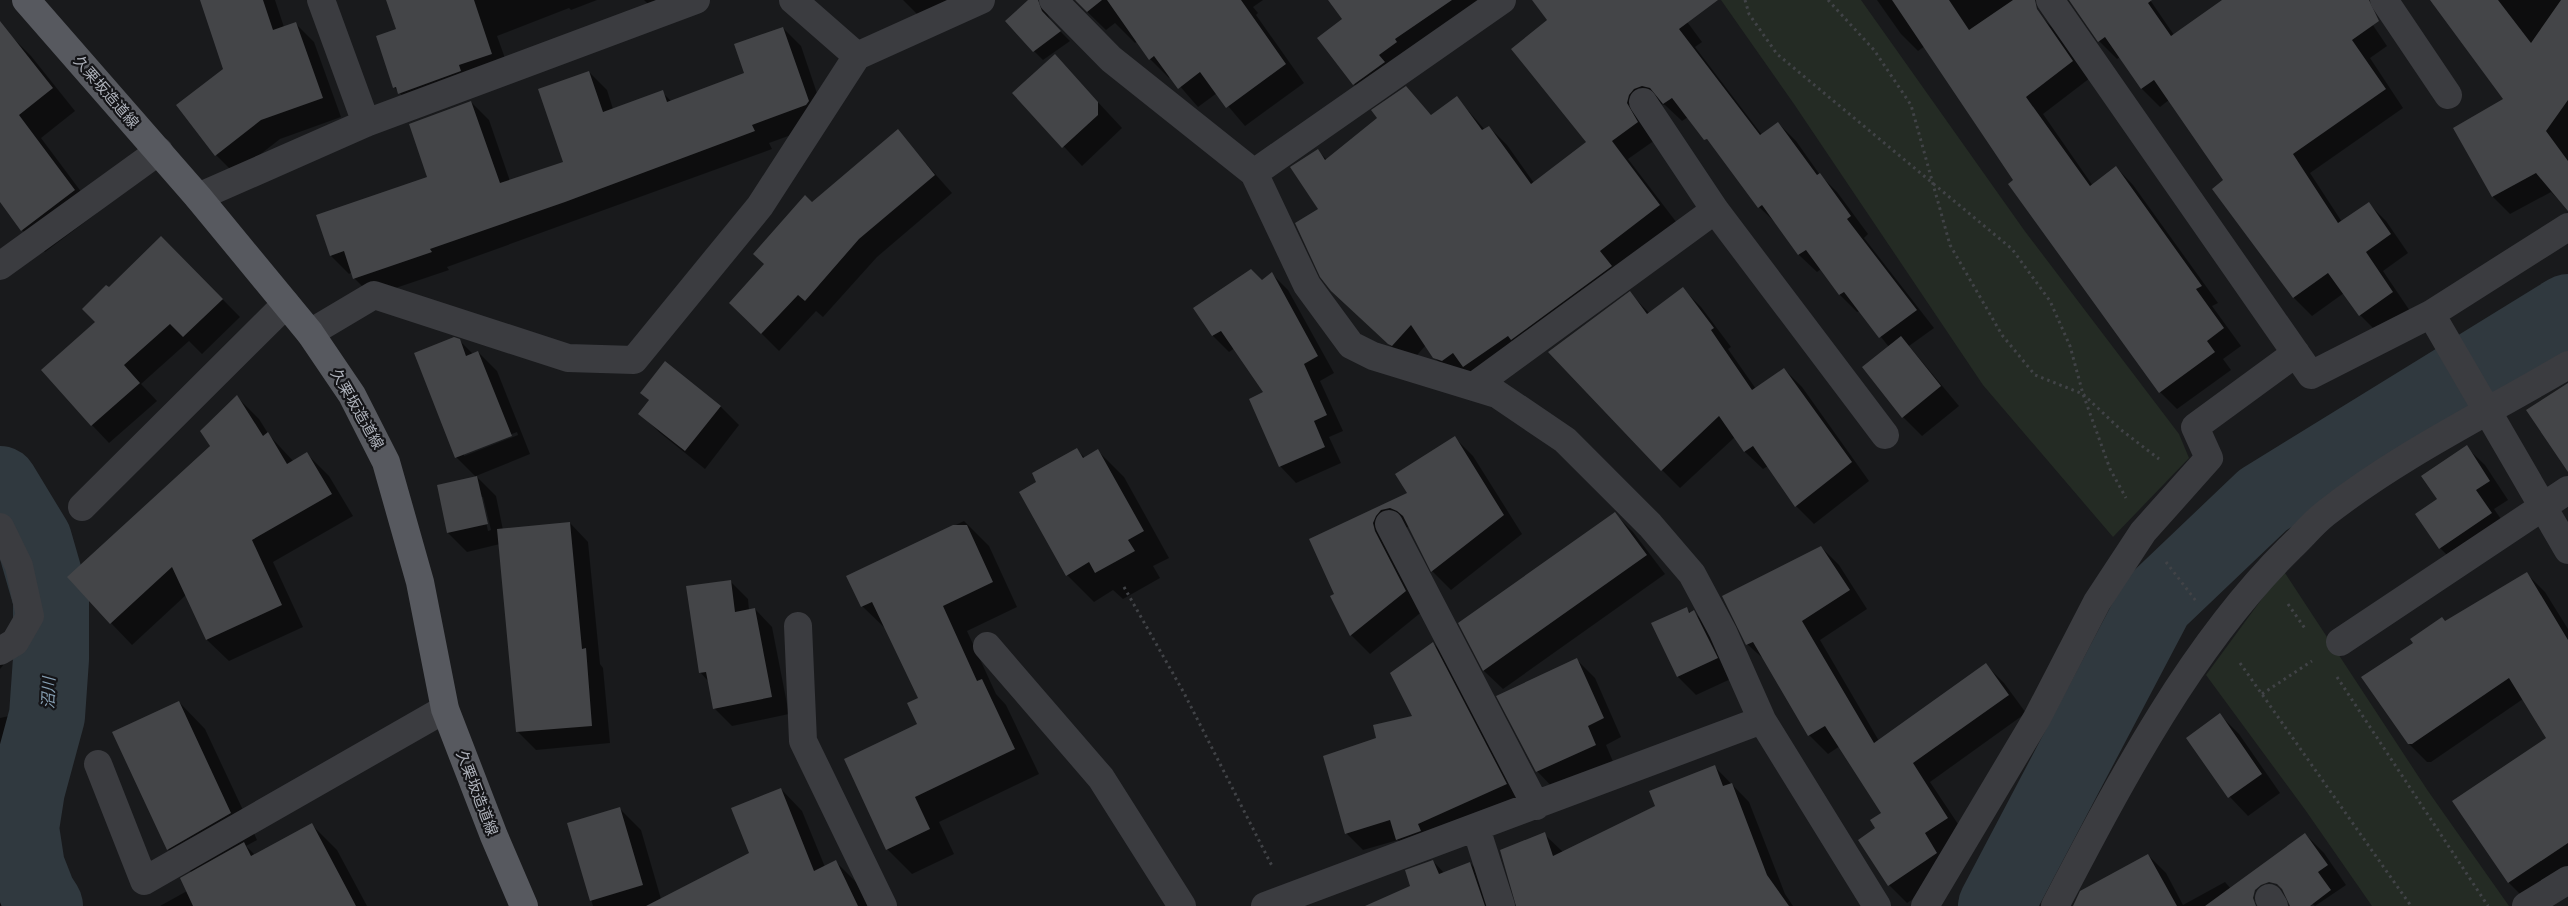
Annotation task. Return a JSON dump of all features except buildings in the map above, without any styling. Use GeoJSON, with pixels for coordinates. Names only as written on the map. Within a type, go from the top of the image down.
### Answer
{"type":"FeatureCollection","features":[{"type":"Feature","properties":{"kind":"main road","name":"久栗坂造道線"},"geometry":{"type":"LineString","coordinates":[[26,0],[198,197],[310,333],[352,395],[386,462],[420,582],[445,709],[494,836],[524,906]]}},
{"type":"Feature","properties":{"kind":"street"},"geometry":{"type":"LineString","coordinates":[[321,0],[366,123]]}},
{"type":"Feature","properties":{"kind":"street"},"geometry":{"type":"LineString","coordinates":[[198,197],[366,123],[696,0]]}},
{"type":"Feature","properties":{"kind":"street"},"geometry":{"type":"LineString","coordinates":[[793,0],[857,56]]}},
{"type":"Feature","properties":{"kind":"street"},"geometry":{"type":"LineString","coordinates":[[310,333],[374,295],[568,358],[634,360],[760,206],[857,56],[981,0]]}},
{"type":"Feature","properties":{"kind":"street"},"geometry":{"type":"LineString","coordinates":[[1053,0],[1111,59],[1254,173],[1306,285],[1351,345],[1374,356],[1497,394],[1565,440],[1662,539],[1692,574],[1723,632],[1762,720],[1877,906]]}},
{"type":"Feature","properties":{"kind":"street"},"geometry":{"type":"LineString","coordinates":[[1254,173],[1502,0]]}},
{"type":"Feature","properties":{"kind":"street"},"geometry":{"type":"LineString","coordinates":[[2050,0],[2311,374],[2436,322],[2568,227]]}},
{"type":"Feature","properties":{"kind":"street"},"geometry":{"type":"LineString","coordinates":[[2384,0],[2448,95]]}},
{"type":"Feature","properties":{"kind":"street"},"geometry":{"type":"LineString","coordinates":[[1643,102],[1715,210],[1885,435]]}},
{"type":"Feature","properties":{"kind":"street"},"geometry":{"type":"LineString","coordinates":[[0,266],[158,151]]}},
{"type":"Feature","properties":{"kind":"street"},"geometry":{"type":"LineString","coordinates":[[1474,386],[1715,210]]}},
{"type":"Feature","properties":{"kind":"street"},"geometry":{"type":"LineString","coordinates":[[82,507],[286,304]]}},
{"type":"Feature","properties":{"kind":"street"},"geometry":{"type":"LineString","coordinates":[[2436,322],[2484,408],[2568,550]]}},
{"type":"Feature","properties":{"kind":"street"},"geometry":{"type":"LineString","coordinates":[[1926,906],[2037,718],[2097,602],[2144,532],[2209,458],[2195,427],[2296,353]]}},
{"type":"Feature","properties":{"kind":"street"},"geometry":{"type":"LineString","coordinates":[[2055,906],[2164,712],[2216,627],[2267,571],[2324,515],[2378,475],[2484,408],[2568,364]]}},
{"type":"Feature","properties":{"kind":"street"},"geometry":{"type":"LineString","coordinates":[[2330,648],[2568,490]]}},
{"type":"Feature","properties":{"kind":"street"},"geometry":{"type":"LineString","coordinates":[[1389,524],[1536,806]]}},
{"type":"Feature","properties":{"kind":"street"},"geometry":{"type":"LineString","coordinates":[[0,527],[19,566],[30,616],[14,642],[0,652]]}},
{"type":"Feature","properties":{"kind":"street"},"geometry":{"type":"LineString","coordinates":[[798,626],[803,740],[883,906]]}},
{"type":"Feature","properties":{"kind":"street"},"geometry":{"type":"LineString","coordinates":[[987,646],[1100,778],[1182,906]]}},
{"type":"Feature","properties":{"kind":"street"},"geometry":{"type":"LineString","coordinates":[[98,764],[144,881],[445,709]]}},
{"type":"Feature","properties":{"kind":"street"},"geometry":{"type":"LineString","coordinates":[[1277,902],[1762,720]]}},
{"type":"Feature","properties":{"kind":"street"},"geometry":{"type":"LineString","coordinates":[[1476,828],[1501,906]]}},
{"type":"Feature","properties":{"kind":"street"},"geometry":{"type":"LineString","coordinates":[[2526,906],[2568,880]]}},
{"type":"Feature","properties":{"kind":"path"},"geometry":{"type":"LineString","coordinates":[[1745,0],[1749,14],[1777,54],[2012,249],[2050,301],[2070,346],[2083,394],[2110,469],[2144,532]]}},
{"type":"Feature","properties":{"kind":"path"},"geometry":{"type":"LineString","coordinates":[[1828,0],[1874,50],[1911,105],[1950,245],[2002,335],[2035,375],[2083,394],[2120,429],[2188,480]]}},
{"type":"Feature","properties":{"kind":"path"},"geometry":{"type":"LineString","coordinates":[[2165,561],[2216,627],[2411,906]]}},
{"type":"Feature","properties":{"kind":"path"},"geometry":{"type":"LineString","coordinates":[[2267,571],[2330,648],[2488,906]]}},
{"type":"Feature","properties":{"kind":"path"},"geometry":{"type":"LineString","coordinates":[[1124,587],[1184,693],[1277,902]]}},
{"type":"Feature","properties":{"kind":"path"},"geometry":{"type":"LineString","coordinates":[[2262,694],[2330,648]]}},
{"type":"Feature","properties":{"kind":"shaded area"},"geometry":{"type":"Polygon","coordinates":[[[1721,0],[1861,0],[2024,230],[2179,434],[2189,458],[2113,537],[1983,385],[1794,104],[1721,0]]]}},
{"type":"Feature","properties":{"kind":"shaded area"},"geometry":{"type":"Polygon","coordinates":[[[2283,570],[2428,791],[2509,906],[2372,906],[2306,811],[2206,675],[2283,570]]]}},
{"type":"Feature","properties":{"kind":"waterway"},"geometry":{"type":"LineString","coordinates":[[1996,906],[2156,602],[2263,500],[2568,312]]}},
{"type":"Feature","properties":{"kind":"waterway","name":"沼川"},"geometry":{"type":"LineString","coordinates":[[0,484],[34,540],[51,599],[51,659],[47,716],[27,790],[21,828],[27,867],[38,895],[45,906]]}}]}
